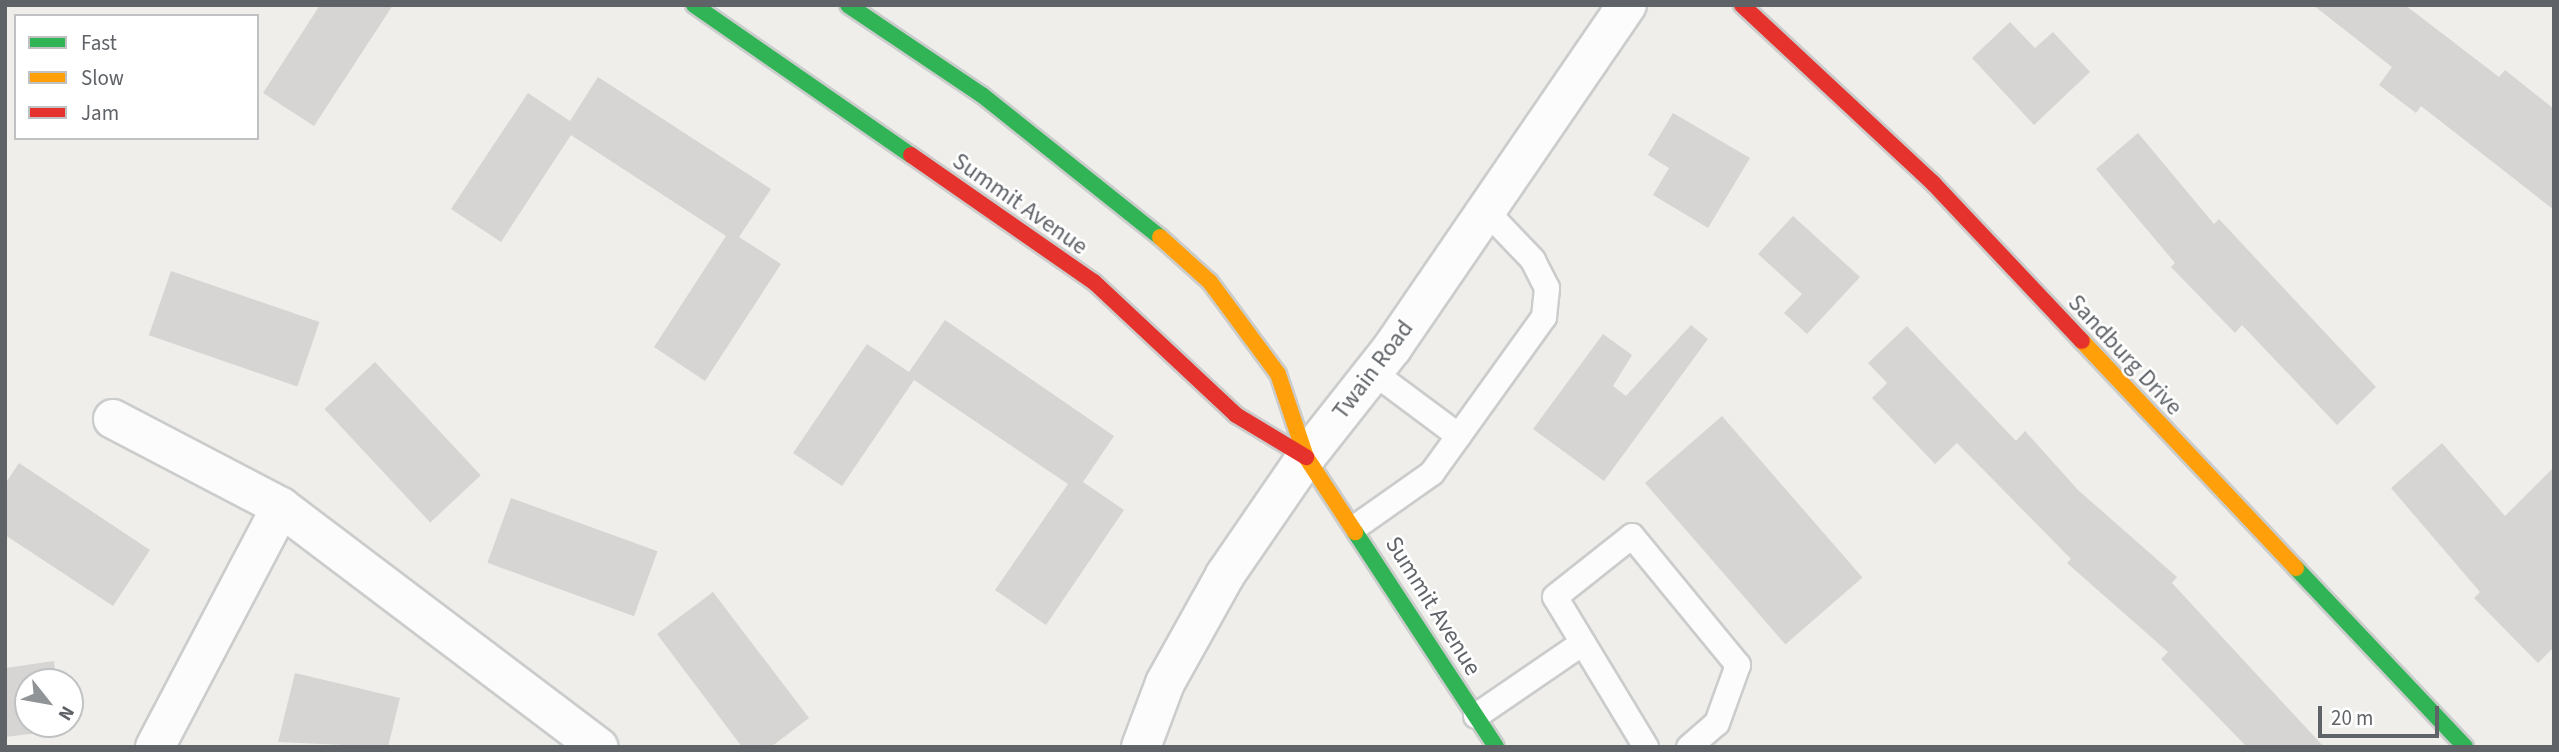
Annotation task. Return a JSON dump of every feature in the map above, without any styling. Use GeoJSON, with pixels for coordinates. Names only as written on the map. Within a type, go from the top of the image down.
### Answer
{"type":"FeatureCollection","features":[{"type":"Feature","properties":{"kind":"main road","name":"Summit Avenue"},"geometry":{"type":"LineString","coordinates":[[694,5],[1094,282],[1236,415],[1306,457]]}},
{"type":"Feature","properties":{"kind":"main road","name":"Summit Avenue"},"geometry":{"type":"LineString","coordinates":[[848,5],[982,95],[1114,195],[1210,282],[1278,374],[1306,457],[1357,526],[1496,747]]}},
{"type":"Feature","properties":{"kind":"main road","name":"Sandburg Drive"},"geometry":{"type":"LineString","coordinates":[[1742,5],[1791,44],[1933,184],[2465,747]]}},
{"type":"Feature","properties":{"kind":"street","name":"Twain Road"},"geometry":{"type":"LineString","coordinates":[[1141,747],[1165,683],[1225,575],[1306,457],[1373,372],[1627,5]]}},
{"type":"Feature","properties":{"kind":"street"},"geometry":{"type":"LineString","coordinates":[[113,419],[281,507],[598,747]]}},
{"type":"Feature","properties":{"kind":"street"},"geometry":{"type":"LineString","coordinates":[[155,747],[281,507]]}},
{"type":"Feature","properties":{"kind":"lane"},"geometry":{"type":"LineString","coordinates":[[1357,526],[1432,473],[1544,317],[1547,288],[1533,260],[1486,211]]}},
{"type":"Feature","properties":{"kind":"lane"},"geometry":{"type":"LineString","coordinates":[[1373,372],[1459,436]]}},
{"type":"Feature","properties":{"kind":"lane"},"geometry":{"type":"LineString","coordinates":[[1646,747],[1581,644],[1555,597],[1632,536],[1738,665],[1717,723],[1689,747]]}},
{"type":"Feature","properties":{"kind":"lane"},"geometry":{"type":"LineString","coordinates":[[1476,716],[1581,644]]}},
{"type":"Feature","properties":{"kind":"building"},"geometry":{"type":"Polygon","coordinates":[[[320,5],[393,5],[314,126],[263,93],[320,5]]]}},
{"type":"Feature","properties":{"kind":"building"},"geometry":{"type":"Polygon","coordinates":[[[2313,5],[2405,5],[2499,77],[2505,70],[2554,109],[2554,210],[2421,106],[2416,113],[2379,85],[2392,67],[2313,5]]]}},
{"type":"Feature","properties":{"kind":"building"},"geometry":{"type":"Polygon","coordinates":[[[2010,22],[2035,48],[2053,32],[2090,72],[2034,125],[1972,58],[2010,22]]]}},
{"type":"Feature","properties":{"kind":"building"},"geometry":{"type":"Polygon","coordinates":[[[598,77],[771,189],[739,237],[781,264],[705,381],[654,347],[726,236],[571,135],[501,242],[451,209],[528,93],[570,121],[598,77]]]}},
{"type":"Feature","properties":{"kind":"building"},"geometry":{"type":"Polygon","coordinates":[[[1673,113],[1750,158],[1708,228],[1653,195],[1669,168],[1648,155],[1673,113]]]}},
{"type":"Feature","properties":{"kind":"building"},"geometry":{"type":"Polygon","coordinates":[[[2138,133],[2214,224],[2219,219],[2376,387],[2337,425],[2242,325],[2235,333],[2171,267],[2175,263],[2096,169],[2138,133]]]}},
{"type":"Feature","properties":{"kind":"building"},"geometry":{"type":"Polygon","coordinates":[[[1793,216],[1860,277],[1807,334],[1784,313],[1802,294],[1758,254],[1793,216]]]}},
{"type":"Feature","properties":{"kind":"building"},"geometry":{"type":"Polygon","coordinates":[[[171,271],[319,322],[297,386],[149,335],[171,271]]]}},
{"type":"Feature","properties":{"kind":"building"},"geometry":{"type":"Polygon","coordinates":[[[945,320],[1114,436],[1083,482],[1124,510],[1046,625],[995,590],[1068,484],[914,380],[842,486],[793,453],[867,344],[909,372],[945,320]]]}},
{"type":"Feature","properties":{"kind":"building"},"geometry":{"type":"Polygon","coordinates":[[[1691,325],[1708,339],[1604,481],[1533,429],[1603,334],[1632,355],[1613,386],[1626,396],[1691,325]]]}},
{"type":"Feature","properties":{"kind":"building"},"geometry":{"type":"Polygon","coordinates":[[[1907,326],[2016,441],[2025,431],[2078,490],[2177,577],[2172,583],[2324,747],[2247,747],[2161,659],[2168,652],[2067,563],[2071,559],[1957,443],[1935,464],[1872,398],[1887,383],[1868,363],[1907,326]]]}},
{"type":"Feature","properties":{"kind":"building"},"geometry":{"type":"Polygon","coordinates":[[[375,362],[481,475],[430,522],[325,409],[375,362]]]}},
{"type":"Feature","properties":{"kind":"building"},"geometry":{"type":"Polygon","coordinates":[[[1722,416],[1862,578],[1785,644],[1645,483],[1722,416]]]}},
{"type":"Feature","properties":{"kind":"building"},"geometry":{"type":"Polygon","coordinates":[[[2442,443],[2505,516],[2554,467],[2554,647],[2538,663],[2474,598],[2480,592],[2391,488],[2442,443]]]}},
{"type":"Feature","properties":{"kind":"building"},"geometry":{"type":"Polygon","coordinates":[[[19,463],[150,550],[113,606],[5,535],[5,484],[19,463]]]}},
{"type":"Feature","properties":{"kind":"building"},"geometry":{"type":"Polygon","coordinates":[[[511,498],[658,551],[634,616],[487,563],[511,498]]]}},
{"type":"Feature","properties":{"kind":"building"},"geometry":{"type":"Polygon","coordinates":[[[713,592],[809,718],[771,747],[742,747],[657,634],[713,592]]]}},
{"type":"Feature","properties":{"kind":"building"},"geometry":{"type":"Polygon","coordinates":[[[54,661],[55,668],[14,668],[14,736],[5,737],[5,668],[54,661]]]}},
{"type":"Feature","properties":{"kind":"building"},"geometry":{"type":"Polygon","coordinates":[[[295,673],[400,698],[388,747],[278,742],[295,673]]]}},
{"type":"Feature","properties":{"kind":"traffic: fast"},"geometry":{"type":"LineString","coordinates":[[694,5],[911,155]]}},
{"type":"Feature","properties":{"kind":"traffic: fast"},"geometry":{"type":"LineString","coordinates":[[848,5],[982,95],[1160,237]]}},
{"type":"Feature","properties":{"kind":"traffic: fast"},"geometry":{"type":"LineString","coordinates":[[1355,532],[1496,747]]}},
{"type":"Feature","properties":{"kind":"traffic: fast"},"geometry":{"type":"LineString","coordinates":[[2296,568],[2465,747]]}},
{"type":"Feature","properties":{"kind":"traffic: slow"},"geometry":{"type":"LineString","coordinates":[[1160,237],[1210,282],[1278,374],[1306,457],[1355,532]]}},
{"type":"Feature","properties":{"kind":"traffic: slow"},"geometry":{"type":"LineString","coordinates":[[2082,341],[2296,568]]}},
{"type":"Feature","properties":{"kind":"traffic: jam"},"geometry":{"type":"LineString","coordinates":[[1742,5],[1933,183],[2082,341]]}},
{"type":"Feature","properties":{"kind":"traffic: jam"},"geometry":{"type":"LineString","coordinates":[[911,155],[1094,282],[1236,415],[1306,457]]}}]}
